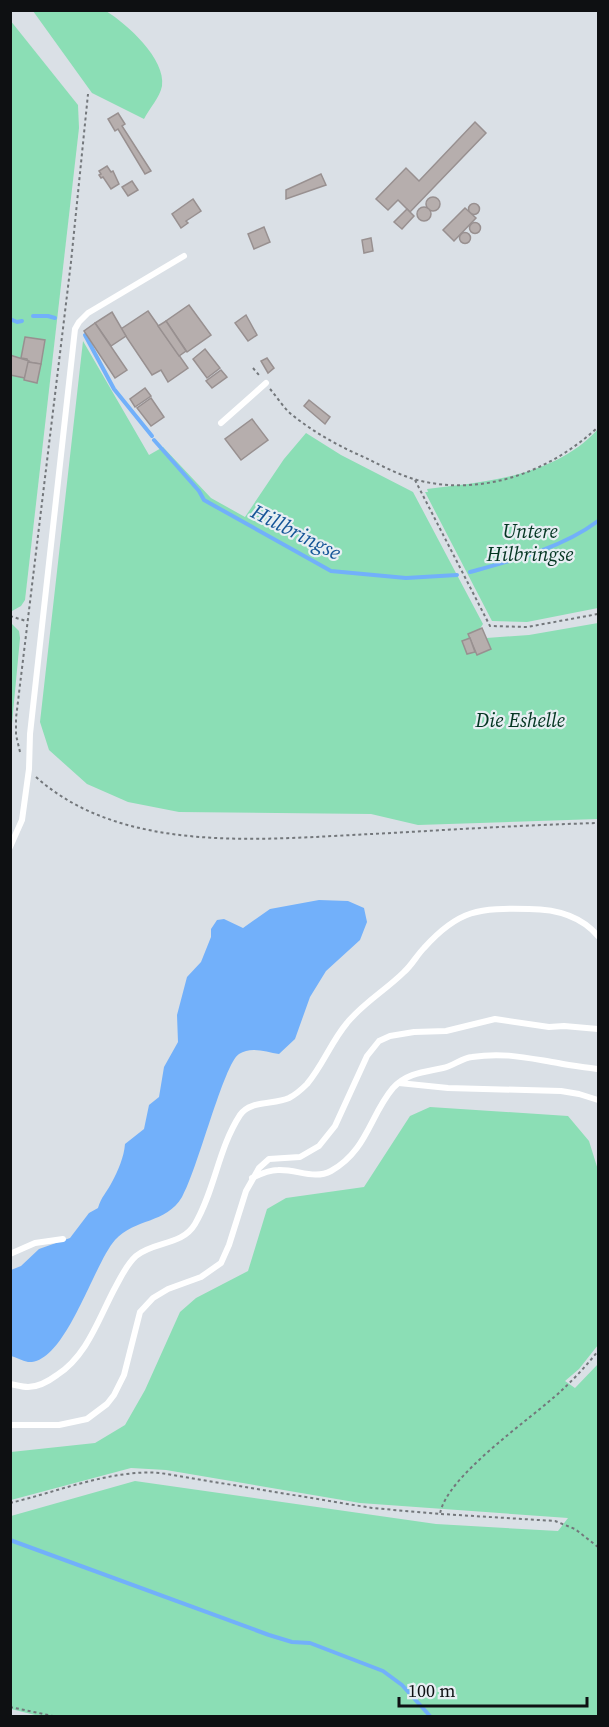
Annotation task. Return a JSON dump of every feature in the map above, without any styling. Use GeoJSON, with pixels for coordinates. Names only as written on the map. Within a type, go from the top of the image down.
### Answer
{"type":"FeatureCollection","features":[{"type":"Feature","properties":{"kind":"lane"},"geometry":{"type":"LineString","coordinates":[[10,847],[22,820],[29,769],[32,722],[75,330],[88,313],[184,256]]}},
{"type":"Feature","properties":{"kind":"lane"},"geometry":{"type":"LineString","coordinates":[[220,423],[266,383]]}},
{"type":"Feature","properties":{"kind":"lane"},"geometry":{"type":"LineString","coordinates":[[10,1384],[28,1387],[46,1383],[79,1357],[130,1262],[147,1250],[184,1236],[193,1227],[240,1114],[254,1105],[291,1097],[306,1085],[322,1064],[346,1024],[361,1008],[407,970],[441,928],[458,917],[483,910],[534,909],[561,913],[580,919],[598,936]]}},
{"type":"Feature","properties":{"kind":"lane"},"geometry":{"type":"LineString","coordinates":[[10,1425],[59,1425],[87,1419],[107,1404],[124,1376],[140,1312],[153,1298],[168,1288],[201,1277],[221,1263],[252,1179],[259,1168],[269,1159],[300,1157],[319,1146],[335,1126],[367,1056],[379,1041],[390,1036],[446,1031],[495,1019],[549,1027],[598,1029]]}},
{"type":"Feature","properties":{"kind":"lane"},"geometry":{"type":"LineString","coordinates":[[252,1179],[278,1170],[322,1175],[339,1166],[353,1154],[393,1089],[404,1078],[415,1073],[451,1066],[469,1057],[503,1055],[532,1057],[598,1069]]}},
{"type":"Feature","properties":{"kind":"lane"},"geometry":{"type":"LineString","coordinates":[[399,1083],[454,1088],[561,1091],[598,1100]]}},
{"type":"Feature","properties":{"kind":"lane"},"geometry":{"type":"LineString","coordinates":[[10,1254],[35,1243],[63,1239]]}},
{"type":"Feature","properties":{"kind":"path"},"geometry":{"type":"LineString","coordinates":[[88,94],[69,274],[15,718],[18,747],[29,769],[50,789],[89,812],[122,823],[175,834],[256,837],[326,836],[598,823]]}},
{"type":"Feature","properties":{"kind":"path"},"geometry":{"type":"LineString","coordinates":[[253,368],[290,413],[344,449],[414,479],[466,485],[501,481],[524,473],[564,453],[598,427]]}},
{"type":"Feature","properties":{"kind":"path"},"geometry":{"type":"LineString","coordinates":[[414,479],[490,626],[527,627],[598,614]]}},
{"type":"Feature","properties":{"kind":"path"},"geometry":{"type":"LineString","coordinates":[[10,616],[26,621]]}},
{"type":"Feature","properties":{"kind":"path"},"geometry":{"type":"LineString","coordinates":[[440,1514],[443,1502],[464,1474],[561,1391],[598,1351]]}},
{"type":"Feature","properties":{"kind":"path"},"geometry":{"type":"LineString","coordinates":[[10,1503],[115,1476],[141,1472],[160,1473],[372,1508],[555,1521],[575,1529],[598,1546]]}},
{"type":"Feature","properties":{"kind":"path"},"geometry":{"type":"LineString","coordinates":[[10,1707],[53,1716]]}},
{"type":"Feature","properties":{"kind":"green space"},"geometry":{"type":"Polygon","coordinates":[[[33,11],[106,11],[134,33],[152,54],[162,76],[161,90],[144,119],[92,93],[33,11]]]}},
{"type":"Feature","properties":{"kind":"green space"},"geometry":{"type":"Polygon","coordinates":[[[10,20],[78,105],[79,128],[25,600],[21,606],[12,611],[10,611],[10,20]]]}},
{"type":"Feature","properties":{"kind":"green space","name":"Die Eshelle"},"geometry":{"type":"Polygon","coordinates":[[[83,341],[149,455],[163,447],[211,498],[245,517],[284,459],[306,433],[341,455],[413,492],[483,624],[473,639],[529,635],[598,623],[598,819],[418,825],[371,814],[179,812],[128,802],[87,784],[49,750],[40,722],[83,341]]]}},
{"type":"Feature","properties":{"kind":"green space","name":"Untere Hilbringse"},"geometry":{"type":"Polygon","coordinates":[[[598,429],[598,608],[527,622],[492,621],[425,492],[428,492],[427,489],[496,479],[541,467],[581,445],[598,429]]]}},
{"type":"Feature","properties":{"kind":"green space"},"geometry":{"type":"Polygon","coordinates":[[[11,623],[19,631],[20,638],[11,734],[11,623]]]}},
{"type":"Feature","properties":{"kind":"green space"},"geometry":{"type":"Polygon","coordinates":[[[430,1107],[568,1116],[589,1141],[598,1170],[598,1345],[579,1369],[565,1381],[575,1388],[598,1364],[598,1716],[39,1716],[11,1709],[11,1516],[135,1481],[436,1524],[558,1531],[568,1518],[360,1503],[166,1470],[131,1468],[11,1500],[11,1452],[95,1443],[125,1425],[145,1390],[180,1312],[196,1298],[248,1271],[267,1209],[286,1198],[364,1187],[410,1116],[430,1107]]]}},
{"type":"Feature","properties":{"kind":"water"},"geometry":{"type":"Polygon","coordinates":[[[319,900],[348,901],[364,908],[367,922],[360,940],[326,971],[310,997],[295,1039],[279,1054],[248,1050],[239,1054],[233,1062],[218,1097],[182,1197],[168,1212],[132,1228],[115,1240],[106,1253],[77,1312],[54,1348],[41,1359],[28,1362],[11,1356],[11,1270],[21,1266],[39,1249],[70,1238],[89,1213],[98,1208],[118,1169],[125,1144],[144,1129],[149,1105],[159,1097],[164,1067],[178,1042],[177,1015],[187,977],[201,962],[211,937],[211,929],[217,920],[224,919],[243,928],[270,909],[319,900]]]}},
{"type":"Feature","properties":{"kind":"building"},"geometry":{"type":"Polygon","coordinates":[[[118,113],[125,124],[122,126],[151,171],[145,174],[118,129],[115,131],[108,119],[118,113]]]}},
{"type":"Feature","properties":{"kind":"building"},"geometry":{"type":"Polygon","coordinates":[[[475,122],[486,133],[410,212],[398,200],[388,210],[376,199],[406,168],[419,181],[475,122]]]}},
{"type":"Feature","properties":{"kind":"building"},"geometry":{"type":"Polygon","coordinates":[[[107,166],[111,172],[113,171],[119,184],[111,189],[99,175],[101,174],[99,171],[107,166]]]}},
{"type":"Feature","properties":{"kind":"building"},"geometry":{"type":"Polygon","coordinates":[[[321,174],[326,185],[286,199],[286,190],[321,174]]]}},
{"type":"Feature","properties":{"kind":"building"},"geometry":{"type":"Polygon","coordinates":[[[132,181],[138,190],[128,196],[122,187],[132,181]]]}},
{"type":"Feature","properties":{"kind":"building"},"geometry":{"type":"Polygon","coordinates":[[[433,197],[438,199],[440,204],[438,209],[433,211],[428,209],[426,204],[428,199],[433,197]]]}},
{"type":"Feature","properties":{"kind":"building"},"geometry":{"type":"Polygon","coordinates":[[[193,199],[201,211],[186,221],[188,223],[181,228],[172,214],[193,199]]]}},
{"type":"Feature","properties":{"kind":"building"},"geometry":{"type":"Polygon","coordinates":[[[474,204],[478,205],[478,213],[474,214],[470,213],[469,209],[470,205],[474,204]]]}},
{"type":"Feature","properties":{"kind":"building"},"geometry":{"type":"Polygon","coordinates":[[[424,207],[429,209],[431,214],[429,219],[424,221],[419,219],[417,214],[419,209],[424,207]]]}},
{"type":"Feature","properties":{"kind":"building"},"geometry":{"type":"Polygon","coordinates":[[[465,208],[476,218],[454,241],[443,230],[465,208]]]}},
{"type":"Feature","properties":{"kind":"building"},"geometry":{"type":"Polygon","coordinates":[[[407,209],[414,216],[402,229],[394,222],[407,209]]]}},
{"type":"Feature","properties":{"kind":"building"},"geometry":{"type":"Polygon","coordinates":[[[475,223],[479,224],[479,232],[475,233],[471,232],[470,228],[471,224],[475,223]]]}},
{"type":"Feature","properties":{"kind":"building"},"geometry":{"type":"Polygon","coordinates":[[[264,227],[270,242],[254,249],[248,234],[264,227]]]}},
{"type":"Feature","properties":{"kind":"building"},"geometry":{"type":"Polygon","coordinates":[[[465,233],[469,234],[469,242],[465,243],[461,242],[460,238],[461,234],[465,233]]]}},
{"type":"Feature","properties":{"kind":"building"},"geometry":{"type":"Polygon","coordinates":[[[371,238],[373,251],[364,253],[362,240],[371,238]]]}},
{"type":"Feature","properties":{"kind":"building"},"geometry":{"type":"Polygon","coordinates":[[[189,305],[211,335],[187,352],[166,321],[189,305]]]}},
{"type":"Feature","properties":{"kind":"building"},"geometry":{"type":"Polygon","coordinates":[[[148,311],[188,368],[168,382],[161,370],[152,375],[121,329],[148,311]]]}},
{"type":"Feature","properties":{"kind":"building"},"geometry":{"type":"Polygon","coordinates":[[[112,312],[126,336],[111,346],[95,323],[112,312]]]}},
{"type":"Feature","properties":{"kind":"building"},"geometry":{"type":"Polygon","coordinates":[[[246,315],[257,335],[248,341],[235,323],[246,315]]]}},
{"type":"Feature","properties":{"kind":"building"},"geometry":{"type":"Polygon","coordinates":[[[166,321],[186,351],[179,356],[158,326],[166,321]]]}},
{"type":"Feature","properties":{"kind":"building"},"geometry":{"type":"Polygon","coordinates":[[[95,323],[127,370],[115,378],[84,331],[95,323]]]}},
{"type":"Feature","properties":{"kind":"building"},"geometry":{"type":"Polygon","coordinates":[[[25,337],[45,340],[41,364],[28,362],[27,359],[21,358],[25,337]]]}},
{"type":"Feature","properties":{"kind":"building"},"geometry":{"type":"Polygon","coordinates":[[[205,349],[220,368],[207,378],[193,359],[205,349]]]}},
{"type":"Feature","properties":{"kind":"building"},"geometry":{"type":"Polygon","coordinates":[[[10,355],[29,361],[25,378],[10,375],[10,355]]]}},
{"type":"Feature","properties":{"kind":"building"},"geometry":{"type":"Polygon","coordinates":[[[267,358],[274,368],[268,373],[261,361],[267,358]]]}},
{"type":"Feature","properties":{"kind":"building"},"geometry":{"type":"Polygon","coordinates":[[[28,362],[41,364],[37,383],[24,380],[28,362]]]}},
{"type":"Feature","properties":{"kind":"building"},"geometry":{"type":"Polygon","coordinates":[[[221,370],[227,377],[212,388],[206,381],[221,370]]]}},
{"type":"Feature","properties":{"kind":"building"},"geometry":{"type":"Polygon","coordinates":[[[145,388],[151,396],[135,407],[130,399],[145,388]]]}},
{"type":"Feature","properties":{"kind":"building"},"geometry":{"type":"Polygon","coordinates":[[[151,398],[164,417],[151,426],[137,408],[151,398]]]}},
{"type":"Feature","properties":{"kind":"building"},"geometry":{"type":"Polygon","coordinates":[[[309,400],[330,417],[325,424],[304,406],[309,400]]]}},
{"type":"Feature","properties":{"kind":"building"},"geometry":{"type":"Polygon","coordinates":[[[252,419],[268,440],[241,460],[225,439],[252,419]]]}},
{"type":"Feature","properties":{"kind":"building"},"geometry":{"type":"Polygon","coordinates":[[[482,628],[491,649],[477,655],[468,634],[482,628]]]}},
{"type":"Feature","properties":{"kind":"building"},"geometry":{"type":"Polygon","coordinates":[[[470,638],[475,652],[467,654],[462,641],[470,638]]]}},
{"type":"Feature","properties":{"kind":"waterway","name":"Hillbringse"},"geometry":{"type":"LineString","coordinates":[[33,316],[55,318]]}},
{"type":"Feature","properties":{"kind":"waterway","name":"Hillbringse"},"geometry":{"type":"LineString","coordinates":[[10,319],[17,322],[22,321]]}},
{"type":"Feature","properties":{"kind":"waterway","name":"Hillbringse"},"geometry":{"type":"LineString","coordinates":[[85,335],[114,389],[152,436]]}},
{"type":"Feature","properties":{"kind":"waterway","name":"Hillbringse"},"geometry":{"type":"LineString","coordinates":[[154,440],[199,491],[204,500],[331,571],[406,578],[457,575]]}},
{"type":"Feature","properties":{"kind":"waterway","name":"Hillbringse"},"geometry":{"type":"LineString","coordinates":[[470,572],[553,546],[598,521]]}},
{"type":"Feature","properties":{"kind":"waterway"},"geometry":{"type":"LineString","coordinates":[[10,1540],[269,1635],[292,1642],[310,1643],[383,1671],[402,1685],[430,1716]]}}]}
